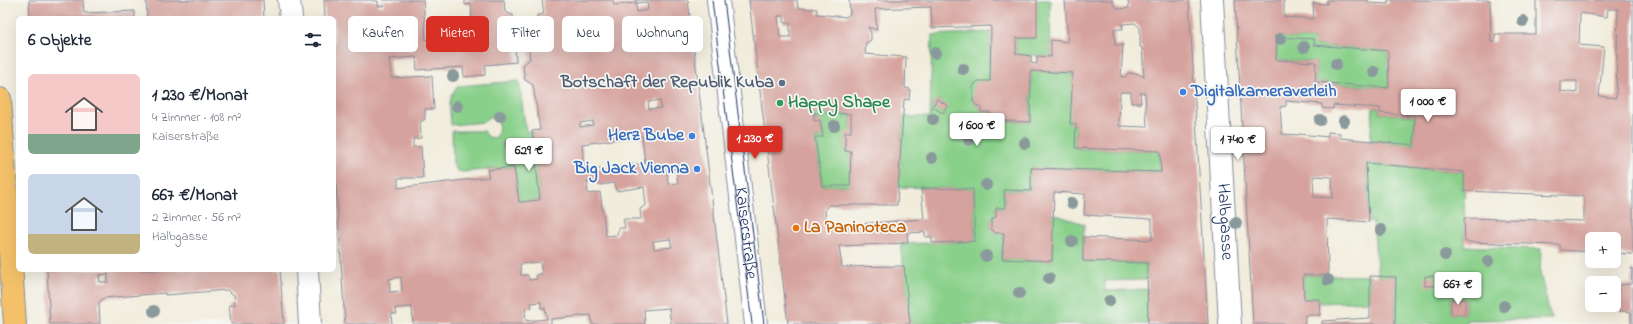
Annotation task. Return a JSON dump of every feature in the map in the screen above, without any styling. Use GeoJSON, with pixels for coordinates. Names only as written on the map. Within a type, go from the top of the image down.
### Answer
{"type":"FeatureCollection","features":[{"type":"Feature","properties":{"kind":"main road"},"geometry":{"type":"LineString","coordinates":[[0,99],[15,324]]}},
{"type":"Feature","properties":{"kind":"street"},"geometry":{"type":"LineString","coordinates":[[289,0],[291,16]]}},
{"type":"Feature","properties":{"kind":"street","name":"Kaiserstraße"},"geometry":{"type":"LineString","coordinates":[[718,0],[756,324]]}},
{"type":"Feature","properties":{"kind":"street","name":"Halbgasse"},"geometry":{"type":"LineString","coordinates":[[1212,0],[1230,324]]}},
{"type":"Feature","properties":{"kind":"street"},"geometry":{"type":"LineString","coordinates":[[307,272],[310,324]]}},
{"type":"Feature","properties":{"kind":"green space"},"geometry":{"type":"Polygon","coordinates":[[[1037,0],[1050,0],[1051,57],[1016,54],[1016,38],[1036,38],[1037,0]]]}},
{"type":"Feature","properties":{"kind":"green space"},"geometry":{"type":"Polygon","coordinates":[[[991,32],[990,81],[974,86],[973,101],[977,106],[981,107],[981,112],[990,112],[990,120],[1030,122],[1031,71],[1073,73],[1071,124],[1076,124],[1075,148],[1160,151],[1161,172],[1031,168],[1031,191],[1004,190],[1005,208],[996,208],[996,217],[991,220],[991,229],[996,233],[1004,233],[1002,259],[1052,261],[1053,214],[1084,224],[1083,261],[1147,263],[1147,280],[1105,281],[1105,291],[1148,289],[1148,324],[910,324],[901,244],[975,241],[973,189],[898,187],[903,117],[930,117],[932,35],[991,32]],[[937,99],[932,107],[943,113],[947,106],[937,99]]]}},
{"type":"Feature","properties":{"kind":"green space"},"geometry":{"type":"Polygon","coordinates":[[[1277,37],[1314,39],[1315,45],[1388,51],[1389,88],[1315,82],[1316,62],[1276,60],[1277,37]]]}},
{"type":"Feature","properties":{"kind":"green space"},"geometry":{"type":"Polygon","coordinates":[[[519,81],[526,132],[532,131],[540,200],[519,202],[514,167],[463,172],[457,171],[453,164],[452,131],[484,131],[488,137],[496,138],[499,127],[496,117],[488,117],[484,122],[451,125],[450,109],[452,96],[458,86],[519,81]]]}},
{"type":"Feature","properties":{"kind":"green space"},"geometry":{"type":"Polygon","coordinates":[[[1373,108],[1380,108],[1380,113],[1415,116],[1414,145],[1370,141],[1373,108]]]}},
{"type":"Feature","properties":{"kind":"green space"},"geometry":{"type":"Polygon","coordinates":[[[814,113],[851,114],[851,132],[845,151],[851,151],[850,186],[822,186],[815,137],[823,137],[820,120],[814,121],[814,113]]]}},
{"type":"Feature","properties":{"kind":"green space"},"geometry":{"type":"Polygon","coordinates":[[[1366,163],[1464,172],[1465,246],[1541,249],[1540,273],[1551,319],[1466,320],[1466,324],[1395,324],[1396,277],[1378,277],[1373,222],[1369,222],[1366,163]],[[1451,299],[1451,314],[1465,314],[1465,299],[1451,299]]]}},
{"type":"Feature","properties":{"kind":"green space"},"geometry":{"type":"Polygon","coordinates":[[[1303,275],[1370,276],[1370,301],[1320,303],[1319,299],[1304,299],[1303,275]]]}},
{"type":"Feature","properties":{"kind":"building"},"geometry":{"type":"Polygon","coordinates":[[[29,0],[83,0],[84,13],[135,11],[135,16],[30,16],[29,0]]]}},
{"type":"Feature","properties":{"kind":"building"},"geometry":{"type":"Polygon","coordinates":[[[146,0],[263,0],[264,16],[147,16],[146,0]]]}},
{"type":"Feature","properties":{"kind":"building"},"geometry":{"type":"Polygon","coordinates":[[[324,0],[372,0],[378,1],[378,6],[384,6],[383,0],[423,0],[426,52],[489,52],[489,16],[472,16],[471,4],[465,5],[465,0],[504,0],[505,12],[513,16],[497,16],[497,52],[515,52],[516,62],[485,65],[485,75],[464,77],[463,67],[417,70],[416,57],[389,59],[391,78],[432,76],[434,109],[425,109],[425,119],[420,122],[421,138],[413,139],[413,147],[421,147],[423,178],[398,178],[398,188],[489,177],[487,170],[514,167],[519,202],[540,200],[532,131],[540,130],[533,85],[525,80],[523,65],[530,59],[529,52],[554,52],[554,16],[537,16],[544,14],[542,0],[613,0],[614,5],[636,3],[635,0],[688,0],[690,16],[622,16],[622,52],[694,52],[727,324],[671,324],[669,308],[644,310],[645,324],[592,324],[591,315],[551,319],[551,324],[413,324],[412,307],[395,308],[397,314],[391,314],[392,324],[345,324],[336,185],[336,16],[325,16],[324,0]],[[647,2],[636,3],[637,12],[648,10],[647,2]],[[660,100],[648,102],[649,109],[661,108],[660,100]],[[593,121],[580,123],[580,127],[593,125],[593,121]],[[642,136],[582,144],[584,171],[645,163],[642,136]],[[676,169],[667,170],[668,184],[678,183],[676,169]],[[594,181],[587,182],[588,194],[600,192],[606,236],[617,235],[619,228],[625,228],[623,219],[641,219],[640,209],[646,205],[644,187],[616,191],[615,183],[599,185],[594,181]],[[670,239],[653,241],[654,249],[672,247],[670,239]],[[540,262],[520,264],[521,275],[528,275],[529,280],[537,279],[536,275],[542,274],[540,262]],[[401,277],[389,279],[390,292],[402,291],[401,277]],[[541,302],[531,303],[532,308],[525,309],[526,321],[547,319],[545,308],[541,308],[541,302]]]}},
{"type":"Feature","properties":{"kind":"building"},"geometry":{"type":"Polygon","coordinates":[[[749,0],[797,0],[798,8],[817,9],[817,14],[846,17],[850,14],[849,0],[1037,0],[1037,38],[1016,38],[1016,54],[1031,56],[1031,63],[1037,64],[1037,56],[1051,57],[1051,40],[1068,42],[1065,0],[1113,0],[1113,5],[1119,9],[1129,8],[1128,0],[1189,0],[1208,324],[1148,324],[1147,263],[1083,261],[1083,237],[1152,240],[1152,219],[1084,215],[1085,194],[1054,192],[1052,261],[1002,259],[1004,233],[996,233],[991,229],[991,220],[996,217],[996,208],[1005,208],[1004,190],[1031,191],[1031,168],[1161,172],[1160,151],[1075,148],[1076,124],[1070,124],[1073,73],[1031,71],[1030,122],[990,120],[990,112],[981,112],[981,107],[977,106],[973,101],[973,86],[978,81],[990,81],[991,26],[932,28],[931,7],[875,9],[877,30],[868,27],[871,33],[871,40],[866,43],[865,54],[906,57],[905,88],[910,89],[909,100],[904,99],[897,205],[829,205],[825,209],[826,221],[831,226],[924,219],[921,188],[973,189],[975,241],[932,243],[932,237],[925,237],[925,232],[907,233],[908,243],[839,246],[842,267],[904,266],[910,324],[788,324],[749,0]],[[778,16],[780,37],[790,37],[790,23],[784,23],[784,16],[778,16]],[[1135,23],[1122,24],[1123,29],[1114,29],[1115,45],[1123,45],[1121,77],[1125,77],[1128,73],[1139,74],[1144,77],[1142,47],[1140,47],[1140,28],[1135,23]],[[1120,92],[1119,126],[1147,127],[1145,93],[1140,93],[1141,103],[1131,103],[1131,92],[1120,92]],[[814,113],[814,121],[820,120],[823,137],[815,137],[822,186],[850,186],[851,151],[845,151],[845,132],[851,132],[851,114],[814,113]]]}},
{"type":"Feature","properties":{"kind":"building"},"geometry":{"type":"Polygon","coordinates":[[[1235,0],[1284,0],[1284,17],[1314,19],[1313,3],[1327,4],[1327,0],[1368,0],[1368,3],[1388,4],[1388,0],[1490,0],[1491,42],[1495,42],[1495,34],[1536,34],[1536,0],[1633,0],[1633,254],[1621,253],[1621,232],[1585,232],[1585,252],[1560,250],[1560,245],[1465,242],[1464,218],[1584,221],[1584,196],[1464,191],[1464,172],[1366,163],[1369,222],[1327,219],[1328,275],[1303,275],[1304,299],[1319,299],[1320,315],[1305,315],[1305,324],[1253,324],[1235,0]],[[1608,9],[1607,17],[1580,13],[1579,45],[1604,47],[1599,96],[1616,98],[1618,9],[1608,9]],[[1277,37],[1276,60],[1316,62],[1315,82],[1389,88],[1388,51],[1314,45],[1314,39],[1277,37]],[[1560,81],[1560,91],[1577,93],[1577,81],[1560,81]],[[1286,101],[1286,106],[1280,107],[1282,134],[1328,137],[1328,132],[1340,133],[1340,138],[1414,145],[1415,116],[1380,113],[1380,108],[1333,105],[1333,109],[1322,108],[1322,104],[1286,101]],[[1313,176],[1314,197],[1333,198],[1332,177],[1313,176]]]}},
{"type":"Feature","properties":{"kind":"building"},"geometry":{"type":"Polygon","coordinates":[[[937,99],[948,106],[943,113],[932,107],[937,99]]]}},
{"type":"Feature","properties":{"kind":"building"},"geometry":{"type":"Polygon","coordinates":[[[1633,268],[1633,324],[1631,324],[1631,312],[1621,311],[1621,285],[1631,284],[1633,268]]]}},
{"type":"Feature","properties":{"kind":"building"},"geometry":{"type":"Polygon","coordinates":[[[47,272],[280,272],[284,324],[231,324],[229,305],[235,305],[234,295],[227,290],[103,298],[99,303],[100,324],[50,324],[47,272]],[[108,274],[99,275],[100,282],[108,282],[108,274]]]}},
{"type":"Feature","properties":{"kind":"building"},"geometry":{"type":"Polygon","coordinates":[[[1370,276],[1396,277],[1395,324],[1322,324],[1322,321],[1370,318],[1370,276]]]}},
{"type":"Feature","properties":{"kind":"building"},"geometry":{"type":"Polygon","coordinates":[[[1425,276],[1435,276],[1435,286],[1425,286],[1425,276]]]}},
{"type":"Feature","properties":{"kind":"building"},"geometry":{"type":"Polygon","coordinates":[[[1451,299],[1465,299],[1465,314],[1451,314],[1451,299]]]}},
{"type":"Feature","properties":{"kind":"tram line"},"geometry":{"type":"LineString","coordinates":[[712,0],[752,324]]}},
{"type":"Feature","properties":{"kind":"tram line"},"geometry":{"type":"LineString","coordinates":[[724,0],[764,324]]}},
{"type":"Feature","properties":{"kind":"place","name":"Botschaft der Republik Kuba"},"geometry":{"type":"Point","coordinates":[782,83]}},
{"type":"Feature","properties":{"kind":"place","name":"Digitalkameraverleih"},"geometry":{"type":"Point","coordinates":[1183,92]}},
{"type":"Feature","properties":{"kind":"place","name":"Happy Shape"},"geometry":{"type":"Point","coordinates":[780,103]}},
{"type":"Feature","properties":{"kind":"place","name":"Herz Bube"},"geometry":{"type":"Point","coordinates":[692,136]}},
{"type":"Feature","properties":{"kind":"place","name":"Big Jack Vienna"},"geometry":{"type":"Point","coordinates":[697,169]}},
{"type":"Feature","properties":{"kind":"place","name":"La Paninoteca"},"geometry":{"type":"Point","coordinates":[796,228]}}]}
